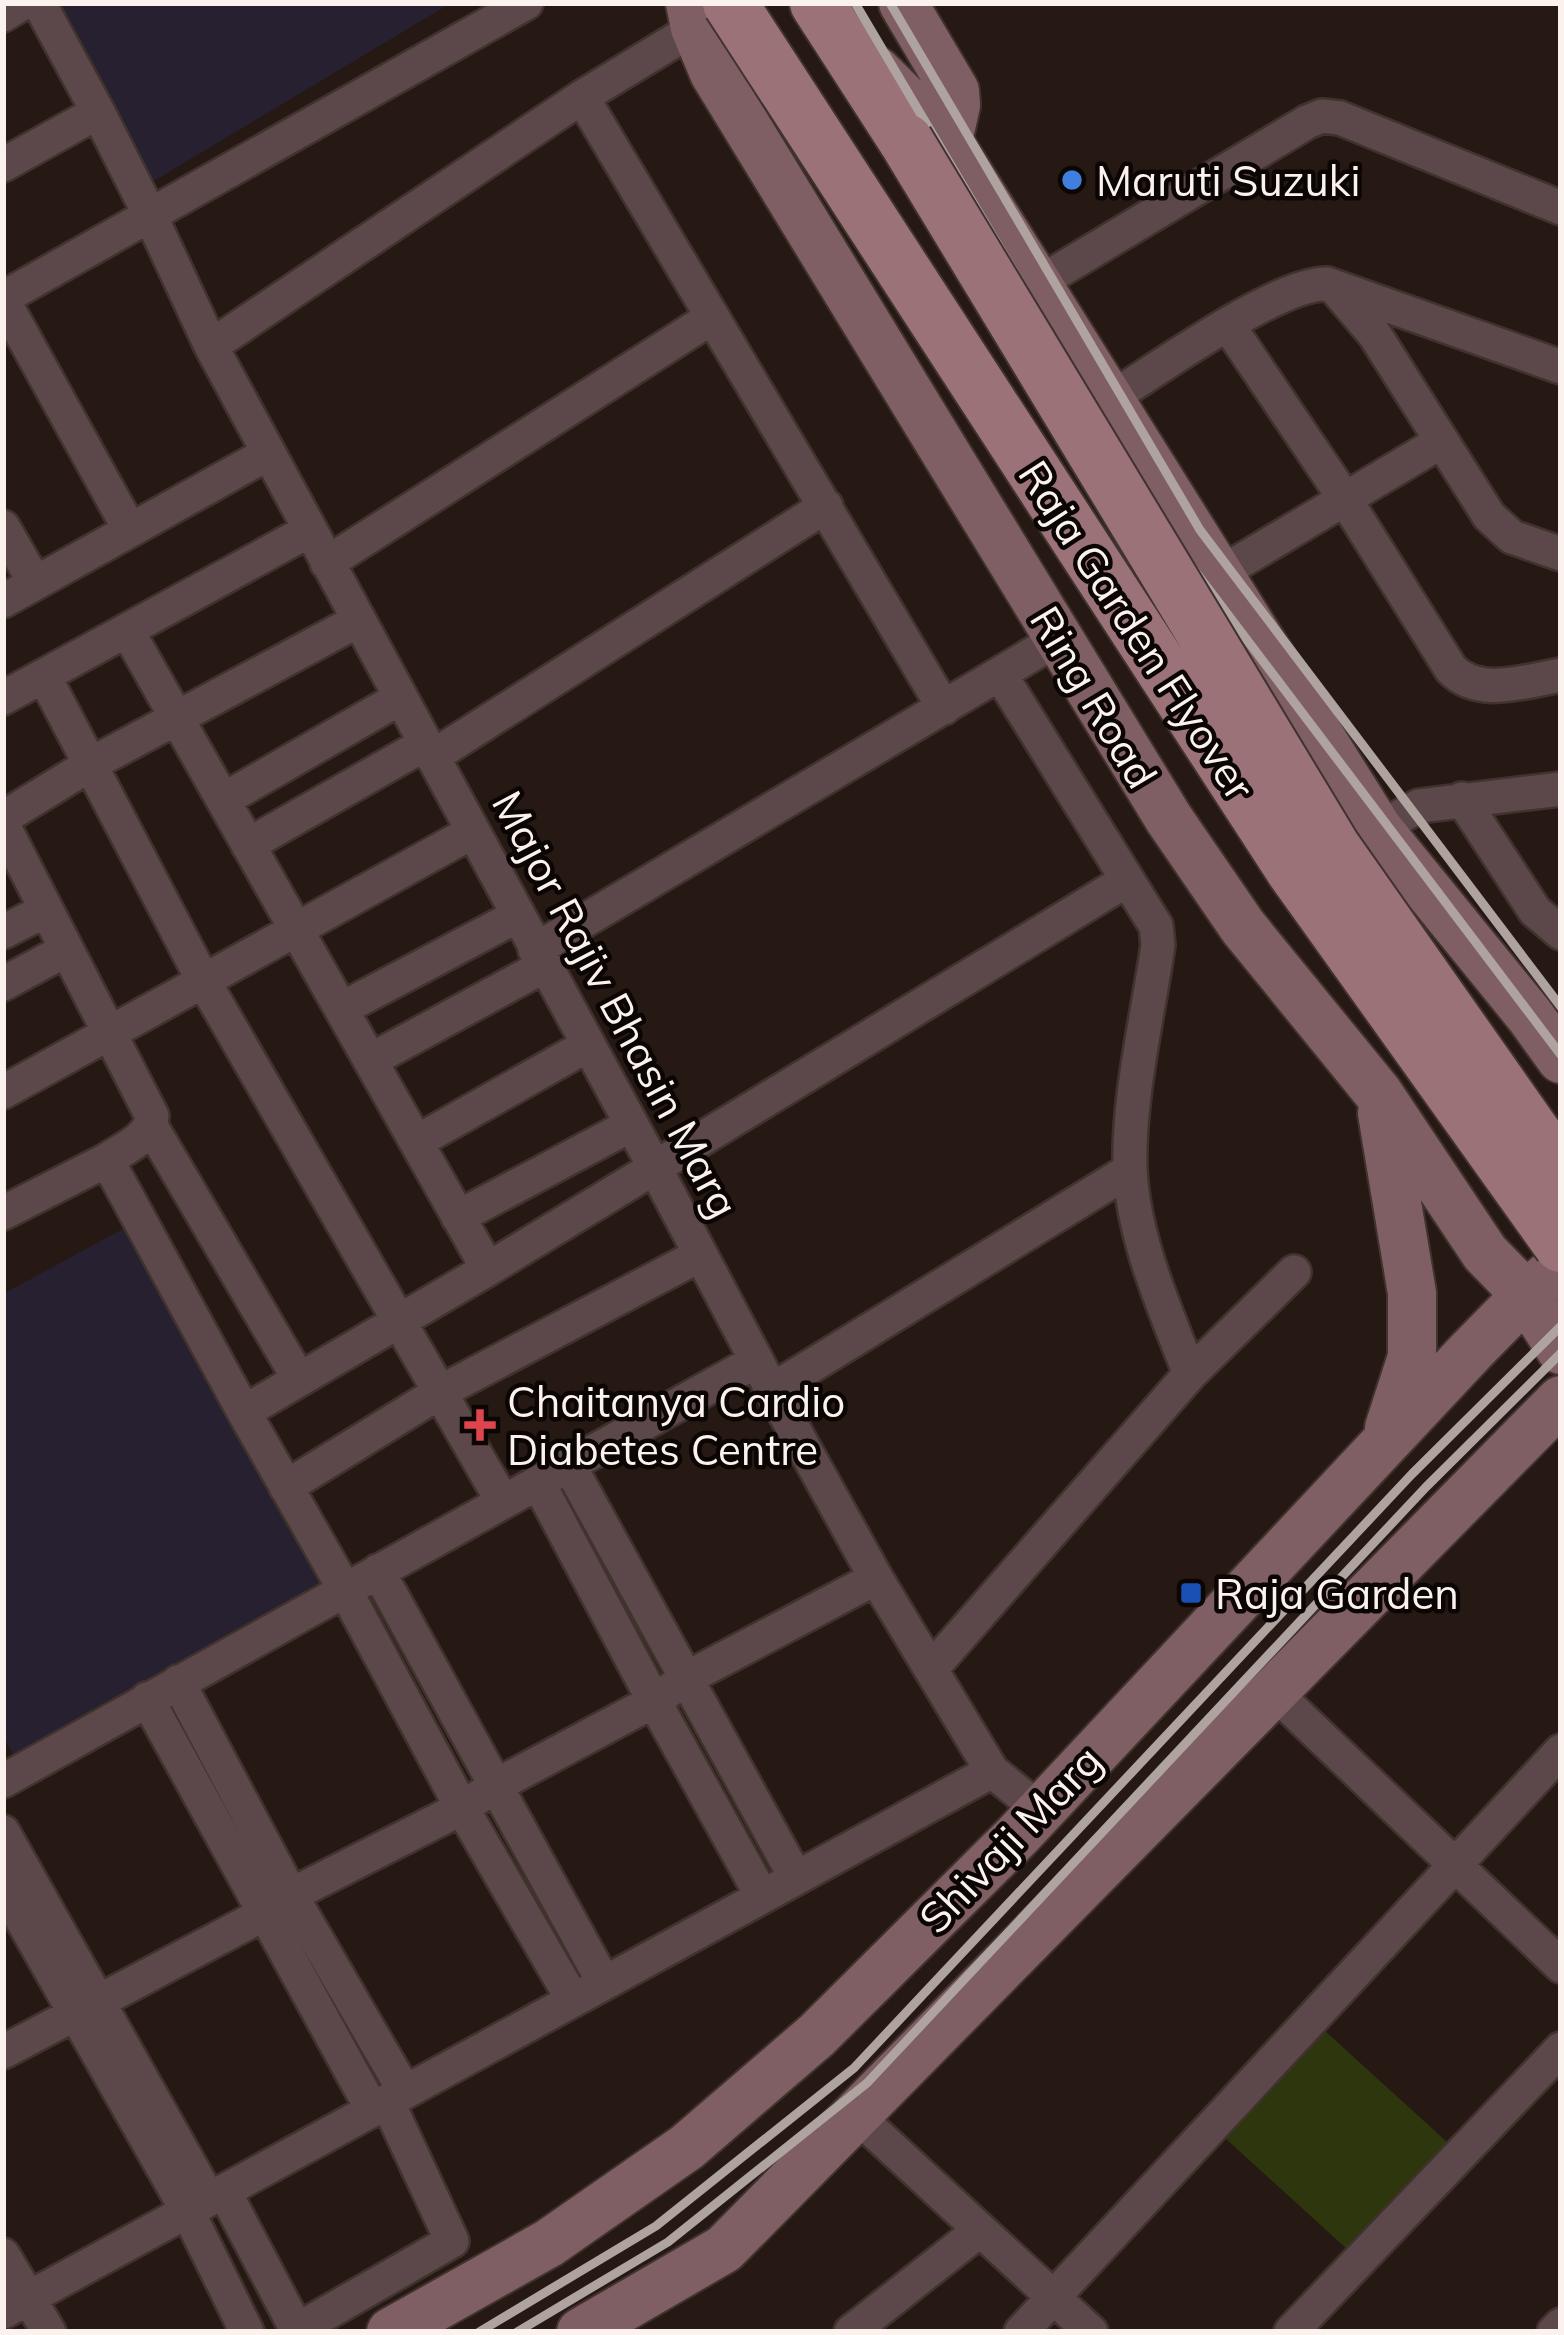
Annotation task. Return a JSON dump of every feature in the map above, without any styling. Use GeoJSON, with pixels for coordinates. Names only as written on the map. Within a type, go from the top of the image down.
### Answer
{"type":"FeatureCollection","features":[{"type":"Feature","properties":{"kind":"main road"},"geometry":{"type":"LineString","coordinates":[[903,3],[955,91],[956,105],[927,141],[1037,284],[1378,829],[1545,1025],[1561,1059]]}},
{"type":"Feature","properties":{"kind":"main road","name":"Raja Garden Flyover"},"geometry":{"type":"LineString","coordinates":[[705,11],[1293,870],[1561,1245]]}},
{"type":"Feature","properties":{"kind":"main road","name":"Ring Road"},"geometry":{"type":"LineString","coordinates":[[705,11],[714,73],[1168,819],[1244,927],[1379,1094],[1485,1253],[1544,1280],[1561,1350]]}},
{"type":"Feature","properties":{"kind":"main road","name":"Raja Garden Flyover"},"geometry":{"type":"LineString","coordinates":[[824,14],[927,141],[1333,847],[1561,1172]]}},
{"type":"Feature","properties":{"kind":"main road"},"geometry":{"type":"LineString","coordinates":[[1244,927],[1288,947],[1317,947],[1370,919],[1384,892],[1385,859],[1378,829]]}},
{"type":"Feature","properties":{"kind":"main road"},"geometry":{"type":"LineString","coordinates":[[1379,1094],[1412,1293],[1412,1357],[1384,1444]]}},
{"type":"Feature","properties":{"kind":"main road","name":"Shivaji Marg"},"geometry":{"type":"LineString","coordinates":[[391,2332],[549,2242],[687,2147],[818,2036],[1544,1280]]}},
{"type":"Feature","properties":{"kind":"main road","name":"Shivaji Marg"},"geometry":{"type":"LineString","coordinates":[[581,2332],[724,2249],[1561,1400]]}},
{"type":"Feature","properties":{"kind":"main road"},"geometry":{"type":"LineString","coordinates":[[1486,1478],[1518,1464],[1561,1457]]}},
{"type":"Feature","properties":{"kind":"street"},"geometry":{"type":"LineString","coordinates":[[3,15],[23,3]]}},
{"type":"Feature","properties":{"kind":"street","name":"Major Rajiv Bhasin Marg"},"geometry":{"type":"LineString","coordinates":[[39,3],[150,215],[211,346],[764,1376],[876,1578],[992,1771],[1040,1810]]}},
{"type":"Feature","properties":{"kind":"street"},"geometry":{"type":"LineString","coordinates":[[130,530],[3,299],[526,3]]}},
{"type":"Feature","properties":{"kind":"street"},"geometry":{"type":"LineString","coordinates":[[211,346],[705,11]]}},
{"type":"Feature","properties":{"kind":"street"},"geometry":{"type":"LineString","coordinates":[[582,98],[944,708]]}},
{"type":"Feature","properties":{"kind":"street"},"geometry":{"type":"LineString","coordinates":[[3,165],[98,112]]}},
{"type":"Feature","properties":{"kind":"street"},"geometry":{"type":"LineString","coordinates":[[1037,284],[1322,116],[1340,118],[1561,208]]}},
{"type":"Feature","properties":{"kind":"street"},"geometry":{"type":"LineString","coordinates":[[1110,399],[1228,325],[1314,283],[1561,367]]}},
{"type":"Feature","properties":{"kind":"street"},"geometry":{"type":"LineString","coordinates":[[1335,288],[1375,335],[1489,515],[1512,537],[1561,554]]}},
{"type":"Feature","properties":{"kind":"street"},"geometry":{"type":"LineString","coordinates":[[327,563],[711,318]]}},
{"type":"Feature","properties":{"kind":"street"},"geometry":{"type":"LineString","coordinates":[[1228,325],[1460,679],[1475,686],[1494,686],[1561,675]]}},
{"type":"Feature","properties":{"kind":"street"},"geometry":{"type":"LineString","coordinates":[[1219,574],[1442,440]]}},
{"type":"Feature","properties":{"kind":"street"},"geometry":{"type":"LineString","coordinates":[[3,601],[269,453]]}},
{"type":"Feature","properties":{"kind":"street"},"geometry":{"type":"LineString","coordinates":[[248,844],[428,751],[826,506]]}},
{"type":"Feature","properties":{"kind":"street"},"geometry":{"type":"LineString","coordinates":[[3,526],[35,583]]}},
{"type":"Feature","properties":{"kind":"street"},"geometry":{"type":"LineString","coordinates":[[3,698],[310,530]]}},
{"type":"Feature","properties":{"kind":"street"},"geometry":{"type":"LineString","coordinates":[[3,1213],[107,1160],[145,1135],[152,1116],[3,822],[91,764],[358,620]]}},
{"type":"Feature","properties":{"kind":"street"},"geometry":{"type":"LineString","coordinates":[[127,630],[488,1269]]}},
{"type":"Feature","properties":{"kind":"street"},"geometry":{"type":"LineString","coordinates":[[371,1060],[1058,639]]}},
{"type":"Feature","properties":{"kind":"street"},"geometry":{"type":"LineString","coordinates":[[1000,674],[1153,919],[1158,945],[1133,1116],[1130,1170],[1143,1246],[1190,1374]]}},
{"type":"Feature","properties":{"kind":"street"},"geometry":{"type":"LineString","coordinates":[[44,676],[203,980],[502,1502]]}},
{"type":"Feature","properties":{"kind":"street"},"geometry":{"type":"LineString","coordinates":[[223,800],[400,698]]}},
{"type":"Feature","properties":{"kind":"street"},"geometry":{"type":"LineString","coordinates":[[1378,829],[1419,806],[1561,789]]}},
{"type":"Feature","properties":{"kind":"street"},"geometry":{"type":"LineString","coordinates":[[1462,799],[1535,911],[1561,933]]}},
{"type":"Feature","properties":{"kind":"street"},"geometry":{"type":"LineString","coordinates":[[3,1092],[472,832]]}},
{"type":"Feature","properties":{"kind":"street"},"geometry":{"type":"LineString","coordinates":[[244,1412],[1127,880]]}},
{"type":"Feature","properties":{"kind":"street"},"geometry":{"type":"LineString","coordinates":[[3,932],[46,910]]}},
{"type":"Feature","properties":{"kind":"street"},"geometry":{"type":"LineString","coordinates":[[341,1009],[517,916]]}},
{"type":"Feature","properties":{"kind":"street"},"geometry":{"type":"LineString","coordinates":[[3,985],[66,950]]}},
{"type":"Feature","properties":{"kind":"street"},"geometry":{"type":"LineString","coordinates":[[418,1141],[588,1045]]}},
{"type":"Feature","properties":{"kind":"street"},"geometry":{"type":"LineString","coordinates":[[458,1217],[632,1125]]}},
{"type":"Feature","properties":{"kind":"street"},"geometry":{"type":"LineString","coordinates":[[151,1126],[299,1379]]}},
{"type":"Feature","properties":{"kind":"street"},"geometry":{"type":"LineString","coordinates":[[107,1160],[462,1808],[573,2000]]}},
{"type":"Feature","properties":{"kind":"street"},"geometry":{"type":"LineString","coordinates":[[3,1781],[569,1465],[764,1376],[1130,1170]]}},
{"type":"Feature","properties":{"kind":"street"},"geometry":{"type":"LineString","coordinates":[[286,1487],[440,1392],[700,1255]]}},
{"type":"Feature","properties":{"kind":"street"},"geometry":{"type":"LineString","coordinates":[[932,1668],[1190,1374],[1294,1272]]}},
{"type":"Feature","properties":{"kind":"street"},"geometry":{"type":"LineString","coordinates":[[569,1465],[796,1878]]}},
{"type":"Feature","properties":{"kind":"street"},"geometry":{"type":"LineString","coordinates":[[538,1482],[762,1896]]}},
{"type":"Feature","properties":{"kind":"street"},"geometry":{"type":"LineString","coordinates":[[378,1570],[604,1983]]}},
{"type":"Feature","properties":{"kind":"street"},"geometry":{"type":"LineString","coordinates":[[3,2052],[462,1808],[687,1678],[876,1578]]}},
{"type":"Feature","properties":{"kind":"street"},"geometry":{"type":"LineString","coordinates":[[178,1682],[277,1905]]}},
{"type":"Feature","properties":{"kind":"street"},"geometry":{"type":"LineString","coordinates":[[1274,1692],[1561,1966]]}},
{"type":"Feature","properties":{"kind":"street"},"geometry":{"type":"LineString","coordinates":[[3,1886],[88,2008],[206,2200],[295,2331],[452,2240],[388,2101],[277,1905],[147,1699]]}},
{"type":"Feature","properties":{"kind":"street"},"geometry":{"type":"LineString","coordinates":[[1021,2332],[1561,1751]]}},
{"type":"Feature","properties":{"kind":"street"},"geometry":{"type":"LineString","coordinates":[[12,2310],[992,1771]]}},
{"type":"Feature","properties":{"kind":"street"},"geometry":{"type":"LineString","coordinates":[[3,1832],[88,2008]]}},
{"type":"Feature","properties":{"kind":"street"},"geometry":{"type":"LineString","coordinates":[[1291,2332],[1561,2049]]}},
{"type":"Feature","properties":{"kind":"street"},"geometry":{"type":"LineString","coordinates":[[856,2115],[1091,2332]]}},
{"type":"Feature","properties":{"kind":"street"},"geometry":{"type":"LineString","coordinates":[[206,2200],[247,2332]]}},
{"type":"Feature","properties":{"kind":"street"},"geometry":{"type":"LineString","coordinates":[[851,2332],[980,2230]]}},
{"type":"Feature","properties":{"kind":"street"},"geometry":{"type":"LineString","coordinates":[[3,2255],[12,2310],[9,2332]]}},
{"type":"Feature","properties":{"kind":"street"},"geometry":{"type":"LineString","coordinates":[[999,2332],[1054,2298]]}},
{"type":"Feature","properties":{"kind":"street"},"geometry":{"type":"LineString","coordinates":[[12,2310],[49,2332]]}},
{"type":"Feature","properties":{"kind":"street"},"geometry":{"type":"LineString","coordinates":[[1554,2332],[1561,2325]]}},
{"type":"Feature","properties":{"kind":"shaded area"},"geometry":{"type":"Polygon","coordinates":[[[56,3],[451,3],[152,182],[56,3]]]}},
{"type":"Feature","properties":{"kind":"shaded area"},"geometry":{"type":"Polygon","coordinates":[[[128,1226],[326,1586],[14,1756],[3,1736],[3,1294],[128,1226]]]}},
{"type":"Feature","properties":{"kind":"green space"},"geometry":{"type":"Polygon","coordinates":[[[1324,2030],[1447,2142],[1348,2250],[1225,2138],[1324,2030]]]}},
{"type":"Feature","properties":{"kind":"railway"},"geometry":{"type":"LineString","coordinates":[[855,3],[1176,546],[1561,1055]]}},
{"type":"Feature","properties":{"kind":"railway"},"geometry":{"type":"LineString","coordinates":[[890,3],[1200,530],[1561,1007]]}},
{"type":"Feature","properties":{"kind":"railway"},"geometry":{"type":"LineString","coordinates":[[479,2332],[656,2226],[854,2068],[1412,1474],[1561,1326]]}},
{"type":"Feature","properties":{"kind":"railway"},"geometry":{"type":"LineString","coordinates":[[517,2332],[668,2242],[867,2083],[1426,1487],[1561,1353]]}},
{"type":"Feature","properties":{"kind":"place","name":"Maruti Suzuki"},"geometry":{"type":"Point","coordinates":[1072,180]}},
{"type":"Feature","properties":{"kind":"place","name":"Chaitanya Cardio Diabetes Centre"},"geometry":{"type":"Point","coordinates":[480,1425]}},
{"type":"Feature","properties":{"kind":"place","name":"Raja Garden"},"geometry":{"type":"Point","coordinates":[1191,1593]}}]}
